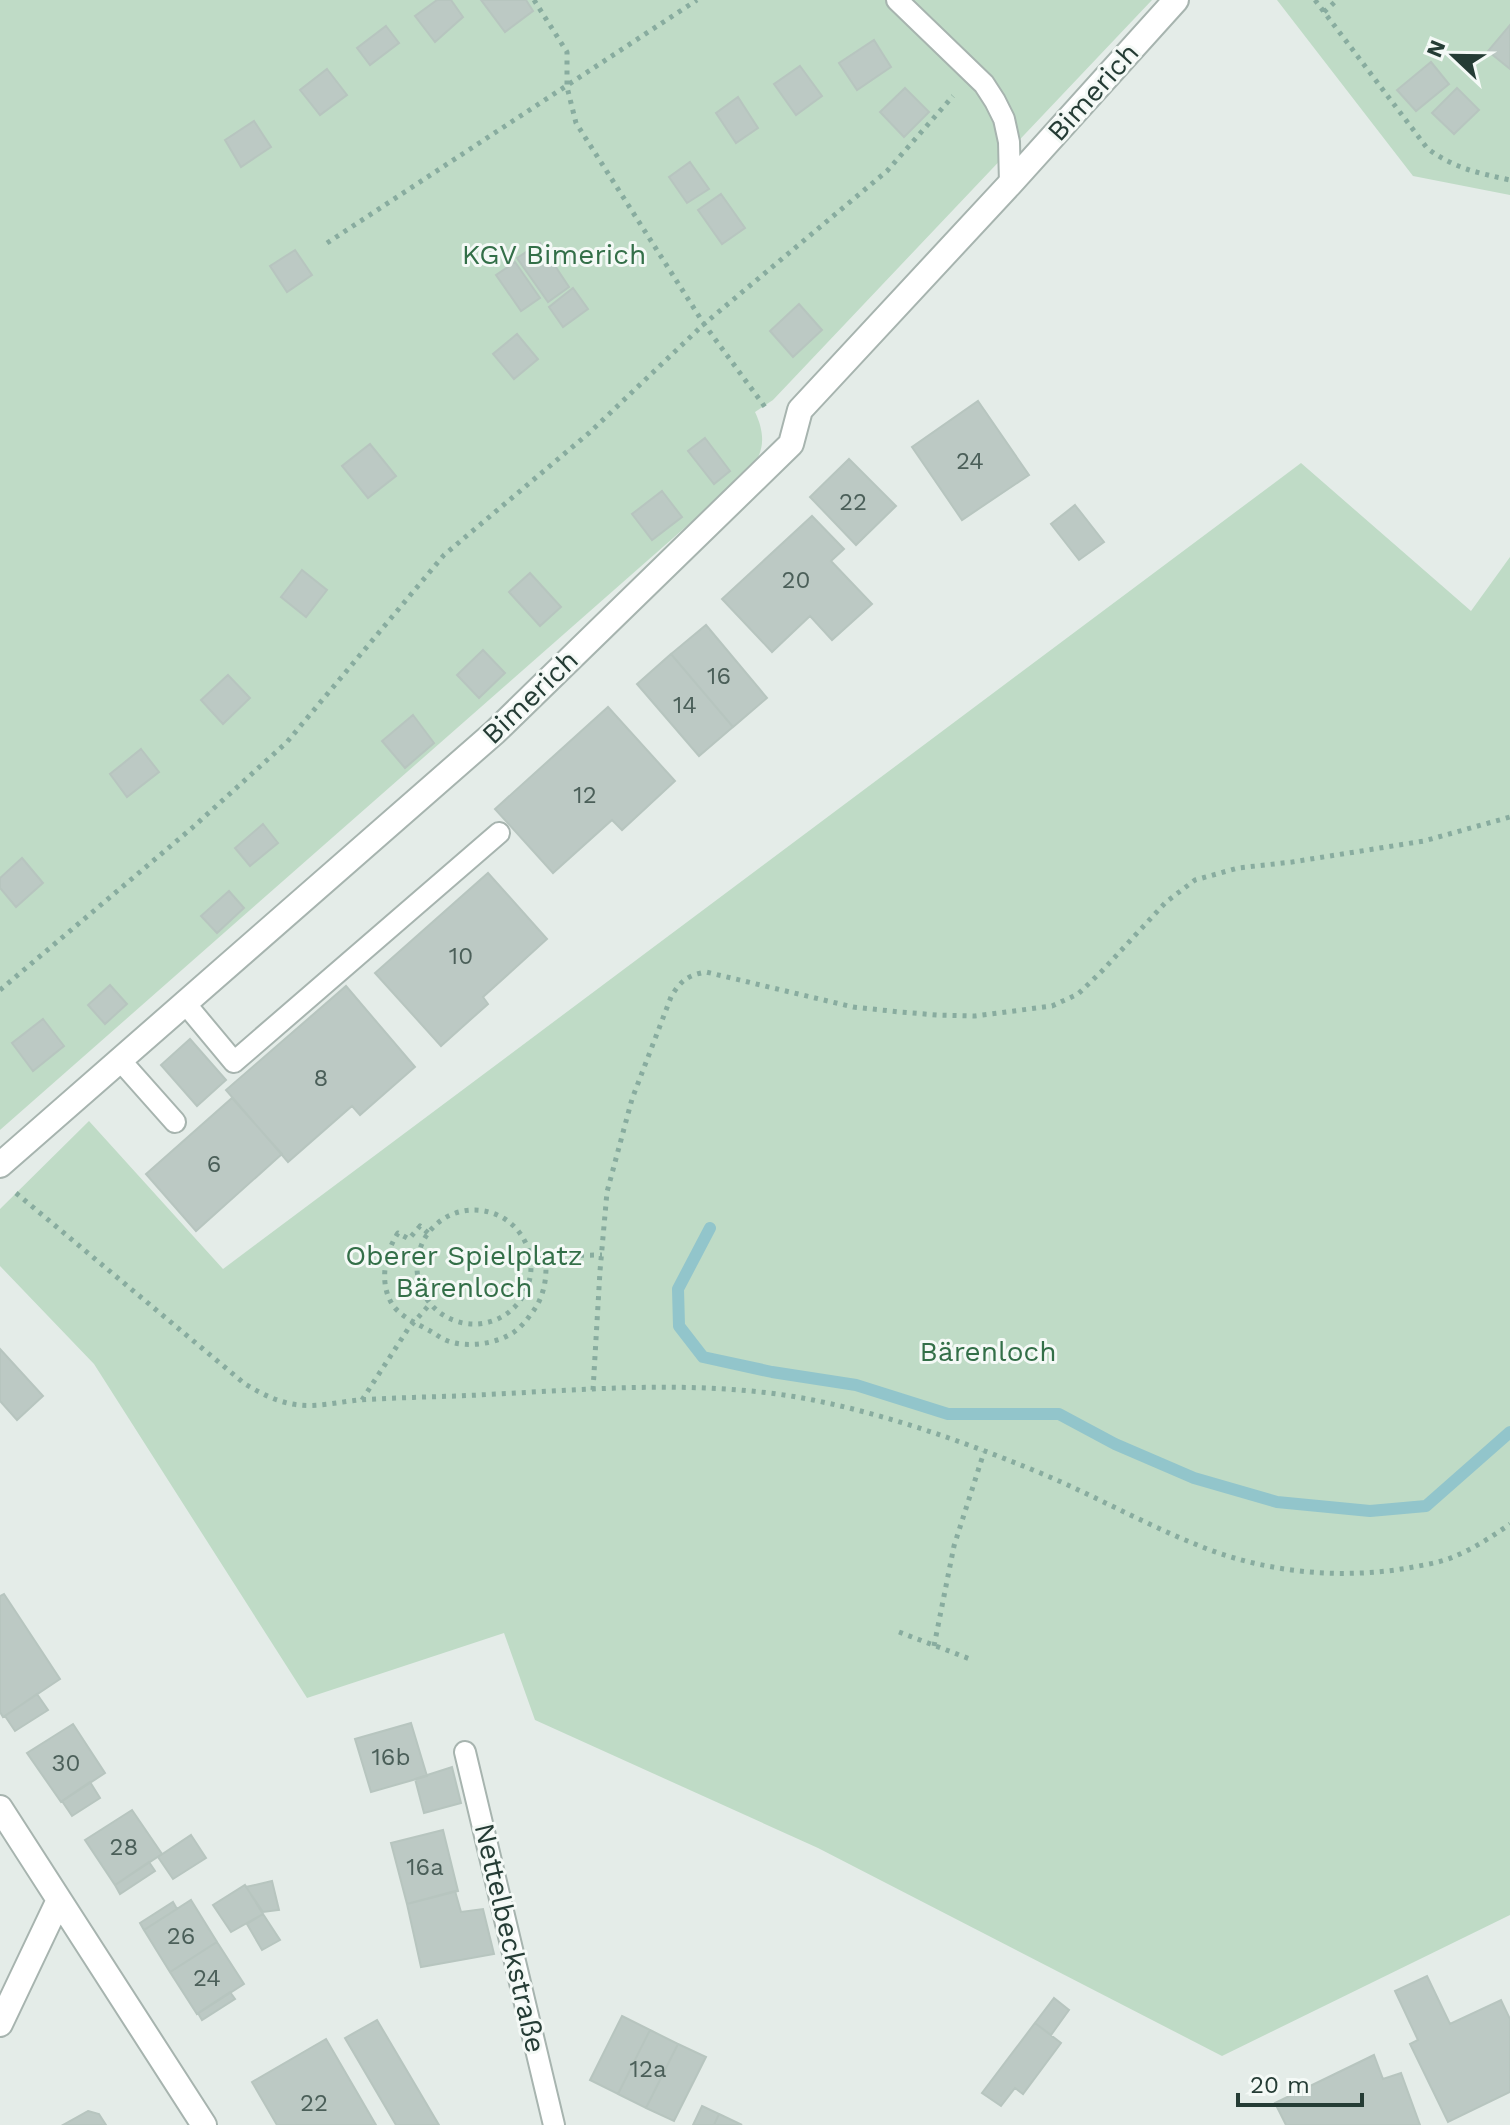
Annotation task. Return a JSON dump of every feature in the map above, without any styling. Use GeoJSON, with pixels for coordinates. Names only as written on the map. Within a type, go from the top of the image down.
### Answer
{"type":"FeatureCollection","features":[{"type":"Feature","properties":{"kind":"street","name":"Bimerich"},"geometry":{"type":"LineString","coordinates":[[0,1165],[495,732],[791,444],[800,410],[1176,0]]}},
{"type":"Feature","properties":{"kind":"street"},"geometry":{"type":"LineString","coordinates":[[0,1808],[204,2125]]}},
{"type":"Feature","properties":{"kind":"street"},"geometry":{"type":"LineString","coordinates":[[0,2024],[59,1900]]}},
{"type":"Feature","properties":{"kind":"lane","name":"Bimerich"},"geometry":{"type":"LineString","coordinates":[[897,0],[984,84],[1004,119],[1009,142],[1010,184]]}},
{"type":"Feature","properties":{"kind":"lane"},"geometry":{"type":"LineString","coordinates":[[184,1002],[234,1062],[499,833]]}},
{"type":"Feature","properties":{"kind":"lane"},"geometry":{"type":"LineString","coordinates":[[119,1059],[175,1122]]}},
{"type":"Feature","properties":{"kind":"lane","name":"Nettelbeckstraße"},"geometry":{"type":"LineString","coordinates":[[465,1752],[554,2125]]}},
{"type":"Feature","properties":{"kind":"path"},"geometry":{"type":"LineString","coordinates":[[534,0],[567,52],[567,87],[576,123],[704,324],[764,405]]}},
{"type":"Feature","properties":{"kind":"path"},"geometry":{"type":"LineString","coordinates":[[327,243],[697,0]]}},
{"type":"Feature","properties":{"kind":"path"},"geometry":{"type":"LineString","coordinates":[[1315,0],[1427,148],[1463,168],[1510,180]]}},
{"type":"Feature","properties":{"kind":"path"},"geometry":{"type":"LineString","coordinates":[[1324,12],[1337,0]]}},
{"type":"Feature","properties":{"kind":"path"},"geometry":{"type":"LineString","coordinates":[[0,990],[192,828],[287,742],[444,555],[589,433],[704,324],[887,171],[973,74]]}},
{"type":"Feature","properties":{"kind":"path"},"geometry":{"type":"LineString","coordinates":[[593,1390],[607,1192],[632,1099],[671,997],[678,985],[692,974],[706,972],[853,1007],[925,1014],[975,1016],[1052,1006],[1078,994],[1166,902],[1195,880],[1238,868],[1424,841],[1510,817]]}},
{"type":"Feature","properties":{"kind":"path"},"geometry":{"type":"LineString","coordinates":[[10,1188],[245,1384],[270,1398],[301,1405],[685,1387],[810,1399],[863,1411],[942,1436],[1033,1470],[1196,1545],[1283,1569],[1340,1574],[1381,1572],[1422,1565],[1453,1558],[1510,1524]]}},
{"type":"Feature","properties":{"kind":"path"},"geometry":{"type":"LineString","coordinates":[[477,1210],[496,1214],[512,1224],[524,1239],[530,1256],[530,1275],[525,1293],[499,1319],[480,1324],[461,1323],[444,1316],[430,1304],[421,1288],[417,1269],[419,1250],[428,1233],[442,1220],[458,1212],[477,1210]]}},
{"type":"Feature","properties":{"kind":"path"},"geometry":{"type":"LineString","coordinates":[[428,1233],[420,1226],[409,1239],[398,1233],[387,1253],[386,1287],[395,1307],[413,1322],[447,1341],[479,1345],[512,1334],[534,1310],[544,1291],[545,1256]]}},
{"type":"Feature","properties":{"kind":"path"},"geometry":{"type":"LineString","coordinates":[[530,1256],[602,1255]]}},
{"type":"Feature","properties":{"kind":"path"},"geometry":{"type":"LineString","coordinates":[[362,1400],[413,1322],[430,1304]]}},
{"type":"Feature","properties":{"kind":"path"},"geometry":{"type":"LineString","coordinates":[[934,1646],[954,1546],[984,1452]]}},
{"type":"Feature","properties":{"kind":"path"},"geometry":{"type":"LineString","coordinates":[[899,1632],[970,1659]]}},
{"type":"Feature","properties":{"kind":"green space","name":"KGV Bimerich"},"geometry":{"type":"Polygon","coordinates":[[[0,0],[1152,0],[773,400],[755,412],[762,444],[757,459],[747,473],[0,1130],[0,0]]]}},
{"type":"Feature","properties":{"kind":"green space"},"geometry":{"type":"Polygon","coordinates":[[[1277,0],[1510,0],[1510,195],[1413,176],[1277,0]]]}},
{"type":"Feature","properties":{"kind":"green space","name":"Bärenloch"},"geometry":{"type":"Polygon","coordinates":[[[1301,463],[1471,611],[1510,557],[1510,1915],[1222,2056],[818,1848],[535,1720],[504,1633],[307,1698],[94,1364],[0,1266],[0,1209],[89,1121],[223,1269],[1301,463]]]}},
{"type":"Feature","properties":{"kind":"building"},"geometry":{"type":"Polygon","coordinates":[[[437,0],[451,0],[463,17],[435,42],[415,16],[437,0]]]}},
{"type":"Feature","properties":{"kind":"building"},"geometry":{"type":"Polygon","coordinates":[[[481,0],[526,0],[533,11],[505,32],[481,0]]]}},
{"type":"Feature","properties":{"kind":"building"},"geometry":{"type":"Polygon","coordinates":[[[1510,25],[1510,69],[1488,51],[1510,25]]]}},
{"type":"Feature","properties":{"kind":"building"},"geometry":{"type":"Polygon","coordinates":[[[386,26],[399,43],[370,65],[357,48],[386,26]]]}},
{"type":"Feature","properties":{"kind":"building"},"geometry":{"type":"Polygon","coordinates":[[[874,40],[891,67],[857,90],[839,63],[874,40]]]}},
{"type":"Feature","properties":{"kind":"building"},"geometry":{"type":"Polygon","coordinates":[[[1431,62],[1449,84],[1416,111],[1397,90],[1431,62]]]}},
{"type":"Feature","properties":{"kind":"building"},"geometry":{"type":"Polygon","coordinates":[[[800,66],[822,96],[796,115],[774,84],[800,66]]]}},
{"type":"Feature","properties":{"kind":"building"},"geometry":{"type":"Polygon","coordinates":[[[327,69],[347,95],[320,115],[300,90],[327,69]]]}},
{"type":"Feature","properties":{"kind":"building"},"geometry":{"type":"Polygon","coordinates":[[[905,88],[929,112],[904,137],[880,112],[905,88]]]}},
{"type":"Feature","properties":{"kind":"building"},"geometry":{"type":"Polygon","coordinates":[[[1457,88],[1479,110],[1454,134],[1432,113],[1457,88]]]}},
{"type":"Feature","properties":{"kind":"building"},"geometry":{"type":"Polygon","coordinates":[[[738,97],[758,128],[736,143],[716,113],[738,97]]]}},
{"type":"Feature","properties":{"kind":"building"},"geometry":{"type":"Polygon","coordinates":[[[254,121],[271,147],[241,167],[225,140],[254,121]]]}},
{"type":"Feature","properties":{"kind":"building"},"geometry":{"type":"Polygon","coordinates":[[[690,162],[709,189],[687,203],[669,177],[690,162]]]}},
{"type":"Feature","properties":{"kind":"building"},"geometry":{"type":"Polygon","coordinates":[[[721,194],[745,228],[722,244],[698,210],[721,194]]]}},
{"type":"Feature","properties":{"kind":"building"},"geometry":{"type":"Polygon","coordinates":[[[540,243],[569,287],[548,302],[517,258],[540,243]]]}},
{"type":"Feature","properties":{"kind":"building"},"geometry":{"type":"Polygon","coordinates":[[[295,250],[312,275],[287,292],[270,266],[295,250]]]}},
{"type":"Feature","properties":{"kind":"building"},"geometry":{"type":"Polygon","coordinates":[[[515,262],[540,298],[521,311],[496,275],[515,262]]]}},
{"type":"Feature","properties":{"kind":"building"},"geometry":{"type":"Polygon","coordinates":[[[573,288],[588,309],[563,327],[549,307],[573,288]]]}},
{"type":"Feature","properties":{"kind":"building"},"geometry":{"type":"Polygon","coordinates":[[[799,304],[822,330],[793,357],[770,331],[799,304]]]}},
{"type":"Feature","properties":{"kind":"building"},"geometry":{"type":"Polygon","coordinates":[[[517,334],[538,359],[514,379],[493,354],[517,334]]]}},
{"type":"Feature","properties":{"kind":"building"},"geometry":{"type":"Polygon","coordinates":[[[978,401],[1029,475],[962,520],[912,447],[978,401]]]}},
{"type":"Feature","properties":{"kind":"building"},"geometry":{"type":"Polygon","coordinates":[[[705,438],[730,471],[714,484],[688,451],[705,438]]]}},
{"type":"Feature","properties":{"kind":"building"},"geometry":{"type":"Polygon","coordinates":[[[370,444],[396,476],[368,498],[342,466],[370,444]]]}},
{"type":"Feature","properties":{"kind":"building"},"geometry":{"type":"Polygon","coordinates":[[[849,459],[896,506],[856,545],[810,497],[849,459]]]}},
{"type":"Feature","properties":{"kind":"building"},"geometry":{"type":"Polygon","coordinates":[[[662,491],[682,517],[652,540],[632,514],[662,491]]]}},
{"type":"Feature","properties":{"kind":"building"},"geometry":{"type":"Polygon","coordinates":[[[1075,505],[1104,542],[1079,560],[1051,524],[1075,505]]]}},
{"type":"Feature","properties":{"kind":"building"},"geometry":{"type":"Polygon","coordinates":[[[812,516],[844,549],[831,561],[872,604],[832,640],[810,616],[772,652],[722,599],[812,516]]]}},
{"type":"Feature","properties":{"kind":"building"},"geometry":{"type":"Polygon","coordinates":[[[302,570],[327,590],[306,617],[281,597],[302,570]]]}},
{"type":"Feature","properties":{"kind":"building"},"geometry":{"type":"Polygon","coordinates":[[[530,573],[561,607],[540,626],[509,592],[530,573]]]}},
{"type":"Feature","properties":{"kind":"building"},"geometry":{"type":"Polygon","coordinates":[[[706,625],[767,698],[733,727],[671,654],[706,625]]]}},
{"type":"Feature","properties":{"kind":"building"},"geometry":{"type":"Polygon","coordinates":[[[483,650],[505,673],[479,698],[457,675],[483,650]]]}},
{"type":"Feature","properties":{"kind":"building"},"geometry":{"type":"Polygon","coordinates":[[[671,654],[733,727],[699,756],[637,684],[671,654]]]}},
{"type":"Feature","properties":{"kind":"building"},"geometry":{"type":"Polygon","coordinates":[[[228,675],[250,698],[223,724],[201,700],[228,675]]]}},
{"type":"Feature","properties":{"kind":"building"},"geometry":{"type":"Polygon","coordinates":[[[608,707],[675,781],[622,830],[612,820],[553,873],[495,809],[608,707]]]}},
{"type":"Feature","properties":{"kind":"building"},"geometry":{"type":"Polygon","coordinates":[[[413,715],[434,743],[405,768],[382,741],[413,715]]]}},
{"type":"Feature","properties":{"kind":"building"},"geometry":{"type":"Polygon","coordinates":[[[141,749],[159,772],[127,797],[110,774],[141,749]]]}},
{"type":"Feature","properties":{"kind":"building"},"geometry":{"type":"Polygon","coordinates":[[[263,824],[278,843],[250,866],[235,848],[263,824]]]}},
{"type":"Feature","properties":{"kind":"building"},"geometry":{"type":"Polygon","coordinates":[[[22,858],[43,883],[16,907],[0,888],[0,878],[22,858]]]}},
{"type":"Feature","properties":{"kind":"building"},"geometry":{"type":"Polygon","coordinates":[[[488,873],[547,939],[483,997],[488,1004],[441,1046],[375,973],[488,873]]]}},
{"type":"Feature","properties":{"kind":"building"},"geometry":{"type":"Polygon","coordinates":[[[229,891],[244,908],[217,933],[201,916],[229,891]]]}},
{"type":"Feature","properties":{"kind":"building"},"geometry":{"type":"Polygon","coordinates":[[[110,985],[127,1004],[105,1024],[88,1005],[110,985]]]}},
{"type":"Feature","properties":{"kind":"building"},"geometry":{"type":"Polygon","coordinates":[[[346,986],[415,1067],[360,1115],[352,1106],[288,1162],[226,1090],[346,986]]]}},
{"type":"Feature","properties":{"kind":"building"},"geometry":{"type":"Polygon","coordinates":[[[43,1019],[64,1046],[33,1071],[12,1043],[43,1019]]]}},
{"type":"Feature","properties":{"kind":"building"},"geometry":{"type":"Polygon","coordinates":[[[190,1039],[226,1080],[197,1106],[161,1065],[190,1039]]]}},
{"type":"Feature","properties":{"kind":"building"},"geometry":{"type":"Polygon","coordinates":[[[232,1098],[282,1154],[196,1231],[146,1174],[232,1098]]]}},
{"type":"Feature","properties":{"kind":"building"},"geometry":{"type":"Polygon","coordinates":[[[0,1349],[43,1396],[17,1420],[0,1401],[0,1349]]]}},
{"type":"Feature","properties":{"kind":"building"},"geometry":{"type":"Polygon","coordinates":[[[4,1594],[60,1679],[3,1717],[0,1712],[0,1596],[4,1594]]]}},
{"type":"Feature","properties":{"kind":"building"},"geometry":{"type":"Polygon","coordinates":[[[37,1694],[48,1710],[15,1731],[5,1716],[37,1694]]]}},
{"type":"Feature","properties":{"kind":"building"},"geometry":{"type":"Polygon","coordinates":[[[411,1723],[427,1776],[371,1792],[355,1739],[411,1723]]]}},
{"type":"Feature","properties":{"kind":"building"},"geometry":{"type":"Polygon","coordinates":[[[73,1724],[105,1773],[61,1802],[27,1753],[73,1724]]]}},
{"type":"Feature","properties":{"kind":"building"},"geometry":{"type":"Polygon","coordinates":[[[452,1767],[461,1803],[424,1813],[415,1779],[452,1767]]]}},
{"type":"Feature","properties":{"kind":"building"},"geometry":{"type":"Polygon","coordinates":[[[90,1782],[100,1798],[72,1816],[62,1801],[90,1782]]]}},
{"type":"Feature","properties":{"kind":"building"},"geometry":{"type":"Polygon","coordinates":[[[132,1810],[162,1854],[115,1885],[85,1840],[132,1810]]]}},
{"type":"Feature","properties":{"kind":"building"},"geometry":{"type":"Polygon","coordinates":[[[443,1830],[458,1891],[407,1904],[391,1843],[443,1830]]]}},
{"type":"Feature","properties":{"kind":"building"},"geometry":{"type":"Polygon","coordinates":[[[191,1835],[206,1858],[173,1879],[158,1857],[191,1835]]]}},
{"type":"Feature","properties":{"kind":"building"},"geometry":{"type":"Polygon","coordinates":[[[149,1862],[155,1871],[120,1894],[115,1885],[149,1862]]]}},
{"type":"Feature","properties":{"kind":"building"},"geometry":{"type":"Polygon","coordinates":[[[272,1881],[279,1910],[263,1912],[246,1887],[272,1881]]]}},
{"type":"Feature","properties":{"kind":"building"},"geometry":{"type":"Polygon","coordinates":[[[245,1885],[263,1914],[231,1932],[213,1905],[245,1885]]]}},
{"type":"Feature","properties":{"kind":"building"},"geometry":{"type":"Polygon","coordinates":[[[455,1891],[461,1912],[483,1909],[494,1954],[421,1967],[407,1904],[455,1891]]]}},
{"type":"Feature","properties":{"kind":"building"},"geometry":{"type":"Polygon","coordinates":[[[191,1900],[217,1942],[170,1972],[144,1930],[191,1900]]]}},
{"type":"Feature","properties":{"kind":"building"},"geometry":{"type":"Polygon","coordinates":[[[173,1902],[177,1909],[144,1930],[140,1923],[173,1902]]]}},
{"type":"Feature","properties":{"kind":"building"},"geometry":{"type":"Polygon","coordinates":[[[263,1914],[280,1940],[262,1950],[247,1924],[263,1914]]]}},
{"type":"Feature","properties":{"kind":"building"},"geometry":{"type":"Polygon","coordinates":[[[217,1942],[244,1984],[197,2014],[170,1972],[217,1942]]]}},
{"type":"Feature","properties":{"kind":"building"},"geometry":{"type":"Polygon","coordinates":[[[1427,1976],[1450,2024],[1501,2000],[1510,2019],[1510,2092],[1448,2122],[1410,2044],[1418,2040],[1395,1991],[1427,1976]]]}},
{"type":"Feature","properties":{"kind":"building"},"geometry":{"type":"Polygon","coordinates":[[[230,1992],[235,1999],[202,2020],[198,2013],[230,1992]]]}},
{"type":"Feature","properties":{"kind":"building"},"geometry":{"type":"Polygon","coordinates":[[[1054,1998],[1069,2010],[1051,2035],[1035,2023],[1054,1998]]]}},
{"type":"Feature","properties":{"kind":"building"},"geometry":{"type":"Polygon","coordinates":[[[622,2016],[650,2030],[618,2094],[590,2080],[622,2016]]]}},
{"type":"Feature","properties":{"kind":"building"},"geometry":{"type":"Polygon","coordinates":[[[377,2020],[439,2125],[396,2125],[345,2038],[377,2020]]]}},
{"type":"Feature","properties":{"kind":"building"},"geometry":{"type":"Polygon","coordinates":[[[1035,2023],[1061,2043],[1023,2094],[1015,2088],[1001,2106],[982,2093],[1035,2023]]]}},
{"type":"Feature","properties":{"kind":"building"},"geometry":{"type":"Polygon","coordinates":[[[650,2030],[678,2044],[646,2108],[618,2094],[650,2030]]]}},
{"type":"Feature","properties":{"kind":"building"},"geometry":{"type":"Polygon","coordinates":[[[326,2039],[376,2125],[277,2125],[252,2082],[326,2039]]]}},
{"type":"Feature","properties":{"kind":"building"},"geometry":{"type":"Polygon","coordinates":[[[678,2044],[706,2057],[674,2121],[646,2108],[678,2044]]]}},
{"type":"Feature","properties":{"kind":"building"},"geometry":{"type":"Polygon","coordinates":[[[1374,2055],[1383,2079],[1401,2073],[1420,2125],[1286,2125],[1275,2103],[1374,2055]]]}},
{"type":"Feature","properties":{"kind":"building"},"geometry":{"type":"Polygon","coordinates":[[[702,2106],[719,2114],[714,2125],[693,2125],[702,2106]]]}},
{"type":"Feature","properties":{"kind":"building"},"geometry":{"type":"Polygon","coordinates":[[[88,2111],[99,2114],[106,2125],[63,2125],[88,2111]]]}},
{"type":"Feature","properties":{"kind":"building"},"geometry":{"type":"Polygon","coordinates":[[[719,2114],[742,2125],[714,2125],[719,2114]]]}},
{"type":"Feature","properties":{"kind":"waterway"},"geometry":{"type":"LineString","coordinates":[[710,1228],[678,1289],[679,1326],[703,1357],[856,1385],[948,1414],[1059,1414],[1115,1444],[1194,1478],[1277,1502],[1370,1511],[1426,1506],[1510,1432]]}},
{"type":"Feature","properties":{"kind":"park label","name":"Oberer Spielplatz Bärenloch"},"geometry":{"type":"Point","coordinates":[464,1271]}}]}
